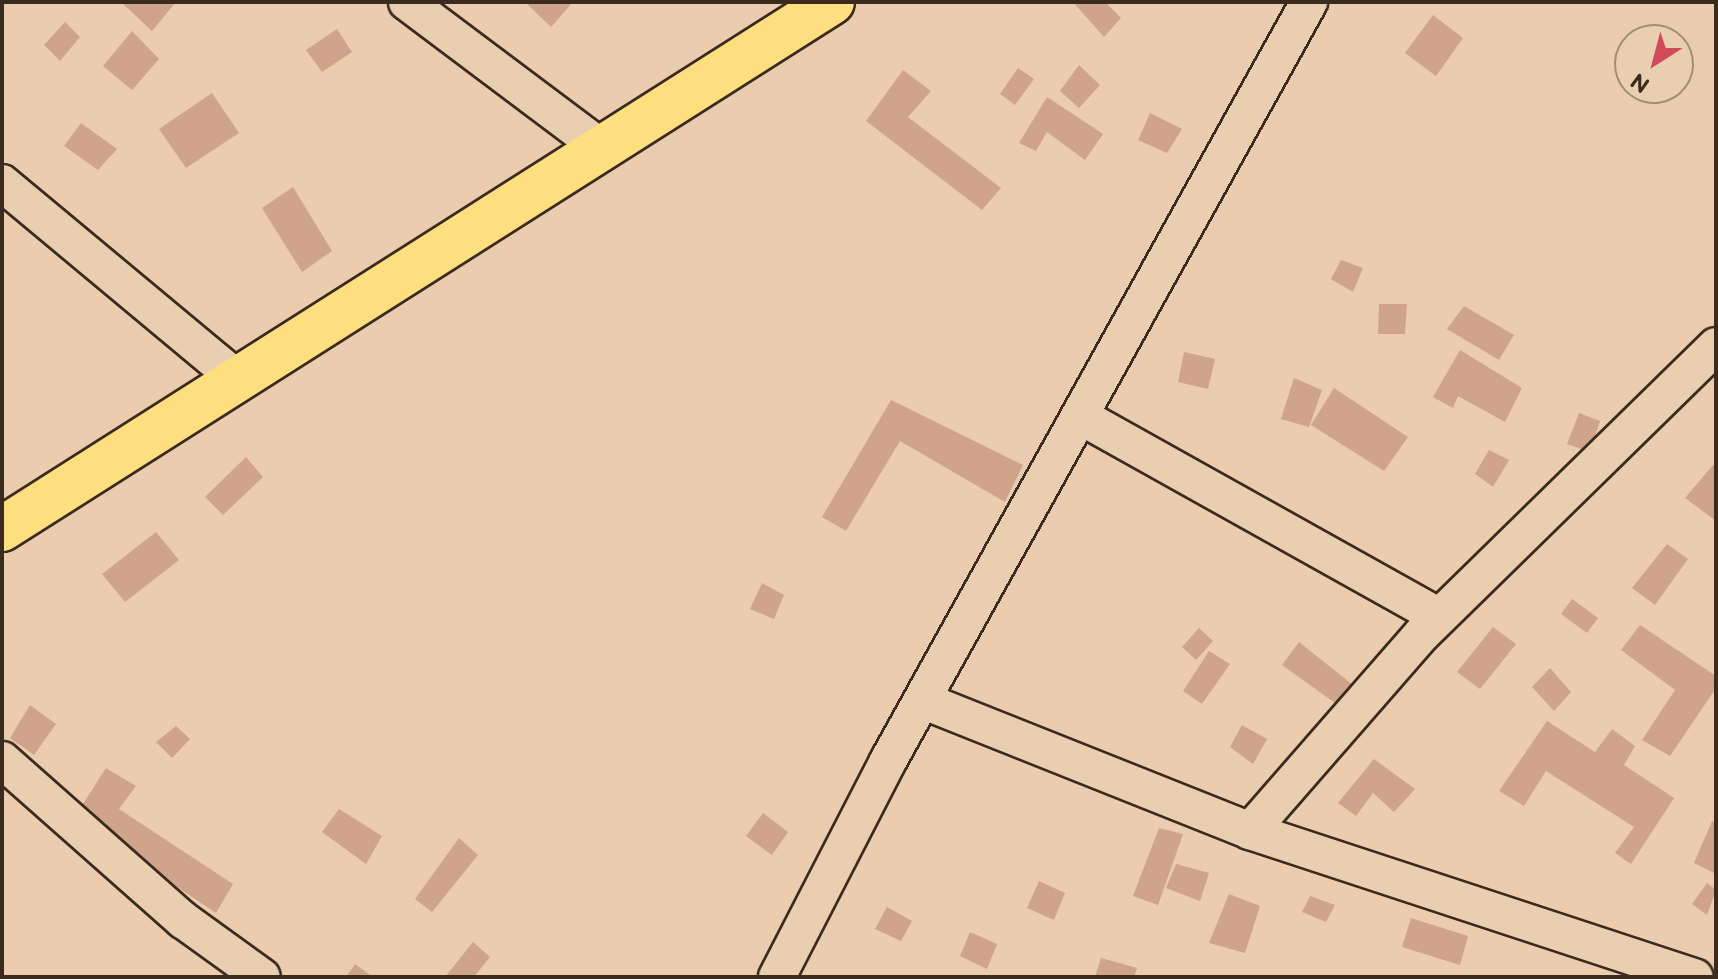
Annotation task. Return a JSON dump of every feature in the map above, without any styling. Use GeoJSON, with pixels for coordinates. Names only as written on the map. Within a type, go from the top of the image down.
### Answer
{"type":"FeatureCollection","features":[{"type":"Feature","properties":{"kind":"highway"},"geometry":{"type":"LineString","coordinates":[[2,529],[604,150],[832,2]]}},
{"type":"Feature","properties":{"kind":"street"},"geometry":{"type":"LineString","coordinates":[[407,2],[604,150]]}},
{"type":"Feature","properties":{"kind":"street"},"geometry":{"type":"LineString","coordinates":[[777,977],[924,701],[1309,2]]}},
{"type":"Feature","properties":{"kind":"street"},"geometry":{"type":"LineString","coordinates":[[2,183],[240,381]]}},
{"type":"Feature","properties":{"kind":"street"},"geometry":{"type":"LineString","coordinates":[[1250,831],[1439,617],[1716,346]]}},
{"type":"Feature","properties":{"kind":"street"},"geometry":{"type":"LineString","coordinates":[[1080,416],[1439,617]]}},
{"type":"Feature","properties":{"kind":"street"},"geometry":{"type":"LineString","coordinates":[[924,701],[1250,831],[1695,977]]}},
{"type":"Feature","properties":{"kind":"street"},"geometry":{"type":"LineString","coordinates":[[2,760],[183,920],[262,977]]}},
{"type":"Feature","properties":{"kind":"building"},"geometry":{"type":"Polygon","coordinates":[[[121,2],[176,2],[152,31],[121,2]]]}},
{"type":"Feature","properties":{"kind":"building"},"geometry":{"type":"Polygon","coordinates":[[[525,2],[573,2],[551,27],[525,2]]]}},
{"type":"Feature","properties":{"kind":"building"},"geometry":{"type":"Polygon","coordinates":[[[1073,2],[1105,2],[1121,18],[1104,37],[1073,2]]]}},
{"type":"Feature","properties":{"kind":"building"},"geometry":{"type":"Polygon","coordinates":[[[1433,15],[1463,38],[1436,76],[1405,53],[1433,15]]]}},
{"type":"Feature","properties":{"kind":"building"},"geometry":{"type":"Polygon","coordinates":[[[65,22],[80,37],[60,61],[44,45],[65,22]]]}},
{"type":"Feature","properties":{"kind":"building"},"geometry":{"type":"Polygon","coordinates":[[[337,29],[352,52],[322,72],[306,50],[337,29]]]}},
{"type":"Feature","properties":{"kind":"building"},"geometry":{"type":"Polygon","coordinates":[[[132,31],[159,59],[132,90],[103,66],[132,31]]]}},
{"type":"Feature","properties":{"kind":"building"},"geometry":{"type":"Polygon","coordinates":[[[1079,65],[1100,85],[1079,108],[1060,91],[1079,65]]]}},
{"type":"Feature","properties":{"kind":"building"},"geometry":{"type":"Polygon","coordinates":[[[1018,68],[1034,79],[1015,105],[1000,94],[1018,68]]]}},
{"type":"Feature","properties":{"kind":"building"},"geometry":{"type":"Polygon","coordinates":[[[903,70],[931,91],[908,117],[1001,188],[982,210],[866,121],[903,70]]]}},
{"type":"Feature","properties":{"kind":"building"},"geometry":{"type":"Polygon","coordinates":[[[212,93],[239,133],[186,168],[159,129],[212,93]]]}},
{"type":"Feature","properties":{"kind":"building"},"geometry":{"type":"Polygon","coordinates":[[[1047,97],[1103,134],[1085,160],[1047,132],[1036,151],[1019,143],[1047,97]]]}},
{"type":"Feature","properties":{"kind":"building"},"geometry":{"type":"Polygon","coordinates":[[[1150,113],[1182,129],[1167,153],[1138,140],[1150,113]]]}},
{"type":"Feature","properties":{"kind":"building"},"geometry":{"type":"Polygon","coordinates":[[[81,123],[117,149],[98,170],[64,146],[81,123]]]}},
{"type":"Feature","properties":{"kind":"building"},"geometry":{"type":"Polygon","coordinates":[[[293,187],[332,251],[302,272],[262,208],[293,187]]]}},
{"type":"Feature","properties":{"kind":"building"},"geometry":{"type":"Polygon","coordinates":[[[1341,260],[1363,268],[1353,292],[1331,279],[1341,260]]]}},
{"type":"Feature","properties":{"kind":"building"},"geometry":{"type":"Polygon","coordinates":[[[1379,304],[1407,304],[1405,334],[1378,334],[1379,304]]]}},
{"type":"Feature","properties":{"kind":"building"},"geometry":{"type":"Polygon","coordinates":[[[1464,306],[1514,335],[1499,360],[1447,329],[1464,306]]]}},
{"type":"Feature","properties":{"kind":"building"},"geometry":{"type":"Polygon","coordinates":[[[1460,350],[1522,388],[1505,422],[1458,396],[1453,408],[1433,397],[1460,350]]]}},
{"type":"Feature","properties":{"kind":"building"},"geometry":{"type":"Polygon","coordinates":[[[1184,352],[1215,359],[1208,389],[1178,382],[1184,352]]]}},
{"type":"Feature","properties":{"kind":"building"},"geometry":{"type":"Polygon","coordinates":[[[1294,378],[1322,390],[1309,427],[1281,419],[1294,378]]]}},
{"type":"Feature","properties":{"kind":"building"},"geometry":{"type":"Polygon","coordinates":[[[1334,388],[1408,437],[1384,471],[1311,425],[1334,388]]]}},
{"type":"Feature","properties":{"kind":"building"},"geometry":{"type":"Polygon","coordinates":[[[891,400],[1023,465],[1005,502],[900,441],[846,531],[822,517],[891,400]]]}},
{"type":"Feature","properties":{"kind":"building"},"geometry":{"type":"Polygon","coordinates":[[[1579,413],[1600,421],[1590,452],[1567,444],[1579,413]]]}},
{"type":"Feature","properties":{"kind":"building"},"geometry":{"type":"Polygon","coordinates":[[[1489,450],[1509,460],[1493,487],[1475,474],[1489,450]]]}},
{"type":"Feature","properties":{"kind":"building"},"geometry":{"type":"Polygon","coordinates":[[[246,457],[263,477],[223,515],[205,497],[246,457]]]}},
{"type":"Feature","properties":{"kind":"building"},"geometry":{"type":"Polygon","coordinates":[[[1713,465],[1716,467],[1716,521],[1685,498],[1713,465]]]}},
{"type":"Feature","properties":{"kind":"building"},"geometry":{"type":"Polygon","coordinates":[[[156,532],[179,560],[125,602],[102,574],[156,532]]]}},
{"type":"Feature","properties":{"kind":"building"},"geometry":{"type":"Polygon","coordinates":[[[1667,544],[1688,559],[1655,605],[1632,588],[1667,544]]]}},
{"type":"Feature","properties":{"kind":"building"},"geometry":{"type":"Polygon","coordinates":[[[762,583],[784,595],[774,619],[750,609],[762,583]]]}},
{"type":"Feature","properties":{"kind":"building"},"geometry":{"type":"Polygon","coordinates":[[[1572,599],[1598,618],[1587,633],[1561,614],[1572,599]]]}},
{"type":"Feature","properties":{"kind":"building"},"geometry":{"type":"Polygon","coordinates":[[[1640,625],[1716,676],[1716,688],[1670,756],[1642,740],[1675,690],[1621,650],[1640,625]]]}},
{"type":"Feature","properties":{"kind":"building"},"geometry":{"type":"Polygon","coordinates":[[[1493,627],[1516,644],[1480,689],[1457,672],[1493,627]]]}},
{"type":"Feature","properties":{"kind":"building"},"geometry":{"type":"Polygon","coordinates":[[[1199,628],[1213,641],[1196,660],[1182,647],[1199,628]]]}},
{"type":"Feature","properties":{"kind":"building"},"geometry":{"type":"Polygon","coordinates":[[[1299,642],[1363,693],[1349,713],[1282,665],[1299,642]]]}},
{"type":"Feature","properties":{"kind":"building"},"geometry":{"type":"Polygon","coordinates":[[[1209,651],[1230,664],[1202,704],[1183,691],[1209,651]]]}},
{"type":"Feature","properties":{"kind":"building"},"geometry":{"type":"Polygon","coordinates":[[[1550,668],[1571,692],[1554,711],[1532,687],[1550,668]]]}},
{"type":"Feature","properties":{"kind":"building"},"geometry":{"type":"Polygon","coordinates":[[[30,705],[56,724],[34,755],[10,738],[30,705]]]}},
{"type":"Feature","properties":{"kind":"building"},"geometry":{"type":"Polygon","coordinates":[[[1547,721],[1595,752],[1612,729],[1635,746],[1624,765],[1674,798],[1631,864],[1615,853],[1634,827],[1546,771],[1524,806],[1499,791],[1547,721]]]}},
{"type":"Feature","properties":{"kind":"building"},"geometry":{"type":"Polygon","coordinates":[[[1242,725],[1267,739],[1253,764],[1230,747],[1242,725]]]}},
{"type":"Feature","properties":{"kind":"building"},"geometry":{"type":"Polygon","coordinates":[[[176,726],[190,739],[172,758],[156,742],[176,726]]]}},
{"type":"Feature","properties":{"kind":"building"},"geometry":{"type":"Polygon","coordinates":[[[1374,759],[1415,789],[1394,812],[1373,793],[1356,816],[1338,803],[1374,759]]]}},
{"type":"Feature","properties":{"kind":"building"},"geometry":{"type":"Polygon","coordinates":[[[106,768],[136,786],[119,809],[233,884],[216,913],[74,818],[106,768]]]}},
{"type":"Feature","properties":{"kind":"building"},"geometry":{"type":"Polygon","coordinates":[[[339,809],[382,836],[366,864],[322,832],[339,809]]]}},
{"type":"Feature","properties":{"kind":"building"},"geometry":{"type":"Polygon","coordinates":[[[763,813],[788,832],[772,855],[746,836],[763,813]]]}},
{"type":"Feature","properties":{"kind":"building"},"geometry":{"type":"Polygon","coordinates":[[[1712,821],[1716,823],[1716,874],[1694,863],[1712,821]]]}},
{"type":"Feature","properties":{"kind":"building"},"geometry":{"type":"Polygon","coordinates":[[[1159,828],[1183,834],[1158,905],[1133,896],[1159,828]]]}},
{"type":"Feature","properties":{"kind":"building"},"geometry":{"type":"Polygon","coordinates":[[[459,838],[478,855],[432,912],[415,899],[459,838]]]}},
{"type":"Feature","properties":{"kind":"building"},"geometry":{"type":"Polygon","coordinates":[[[1176,864],[1209,873],[1200,901],[1166,888],[1176,864]]]}},
{"type":"Feature","properties":{"kind":"building"},"geometry":{"type":"Polygon","coordinates":[[[1039,881],[1065,893],[1054,920],[1027,908],[1039,881]]]}},
{"type":"Feature","properties":{"kind":"building"},"geometry":{"type":"Polygon","coordinates":[[[1707,883],[1716,890],[1707,915],[1692,904],[1707,883]]]}},
{"type":"Feature","properties":{"kind":"building"},"geometry":{"type":"Polygon","coordinates":[[[1229,894],[1260,906],[1245,953],[1209,943],[1229,894]]]}},
{"type":"Feature","properties":{"kind":"building"},"geometry":{"type":"Polygon","coordinates":[[[1310,896],[1335,905],[1326,922],[1302,912],[1310,896]]]}},
{"type":"Feature","properties":{"kind":"building"},"geometry":{"type":"Polygon","coordinates":[[[887,907],[912,921],[901,941],[875,929],[887,907]]]}},
{"type":"Feature","properties":{"kind":"building"},"geometry":{"type":"Polygon","coordinates":[[[1411,918],[1468,936],[1460,965],[1402,947],[1411,918]]]}},
{"type":"Feature","properties":{"kind":"building"},"geometry":{"type":"Polygon","coordinates":[[[970,932],[997,944],[987,969],[960,956],[970,932]]]}},
{"type":"Feature","properties":{"kind":"building"},"geometry":{"type":"Polygon","coordinates":[[[473,942],[490,957],[474,977],[445,977],[473,942]]]}},
{"type":"Feature","properties":{"kind":"building"},"geometry":{"type":"Polygon","coordinates":[[[1101,958],[1137,968],[1134,977],[1095,977],[1101,958]]]}},
{"type":"Feature","properties":{"kind":"building"},"geometry":{"type":"Polygon","coordinates":[[[355,964],[373,977],[346,977],[355,964]]]}}]}
